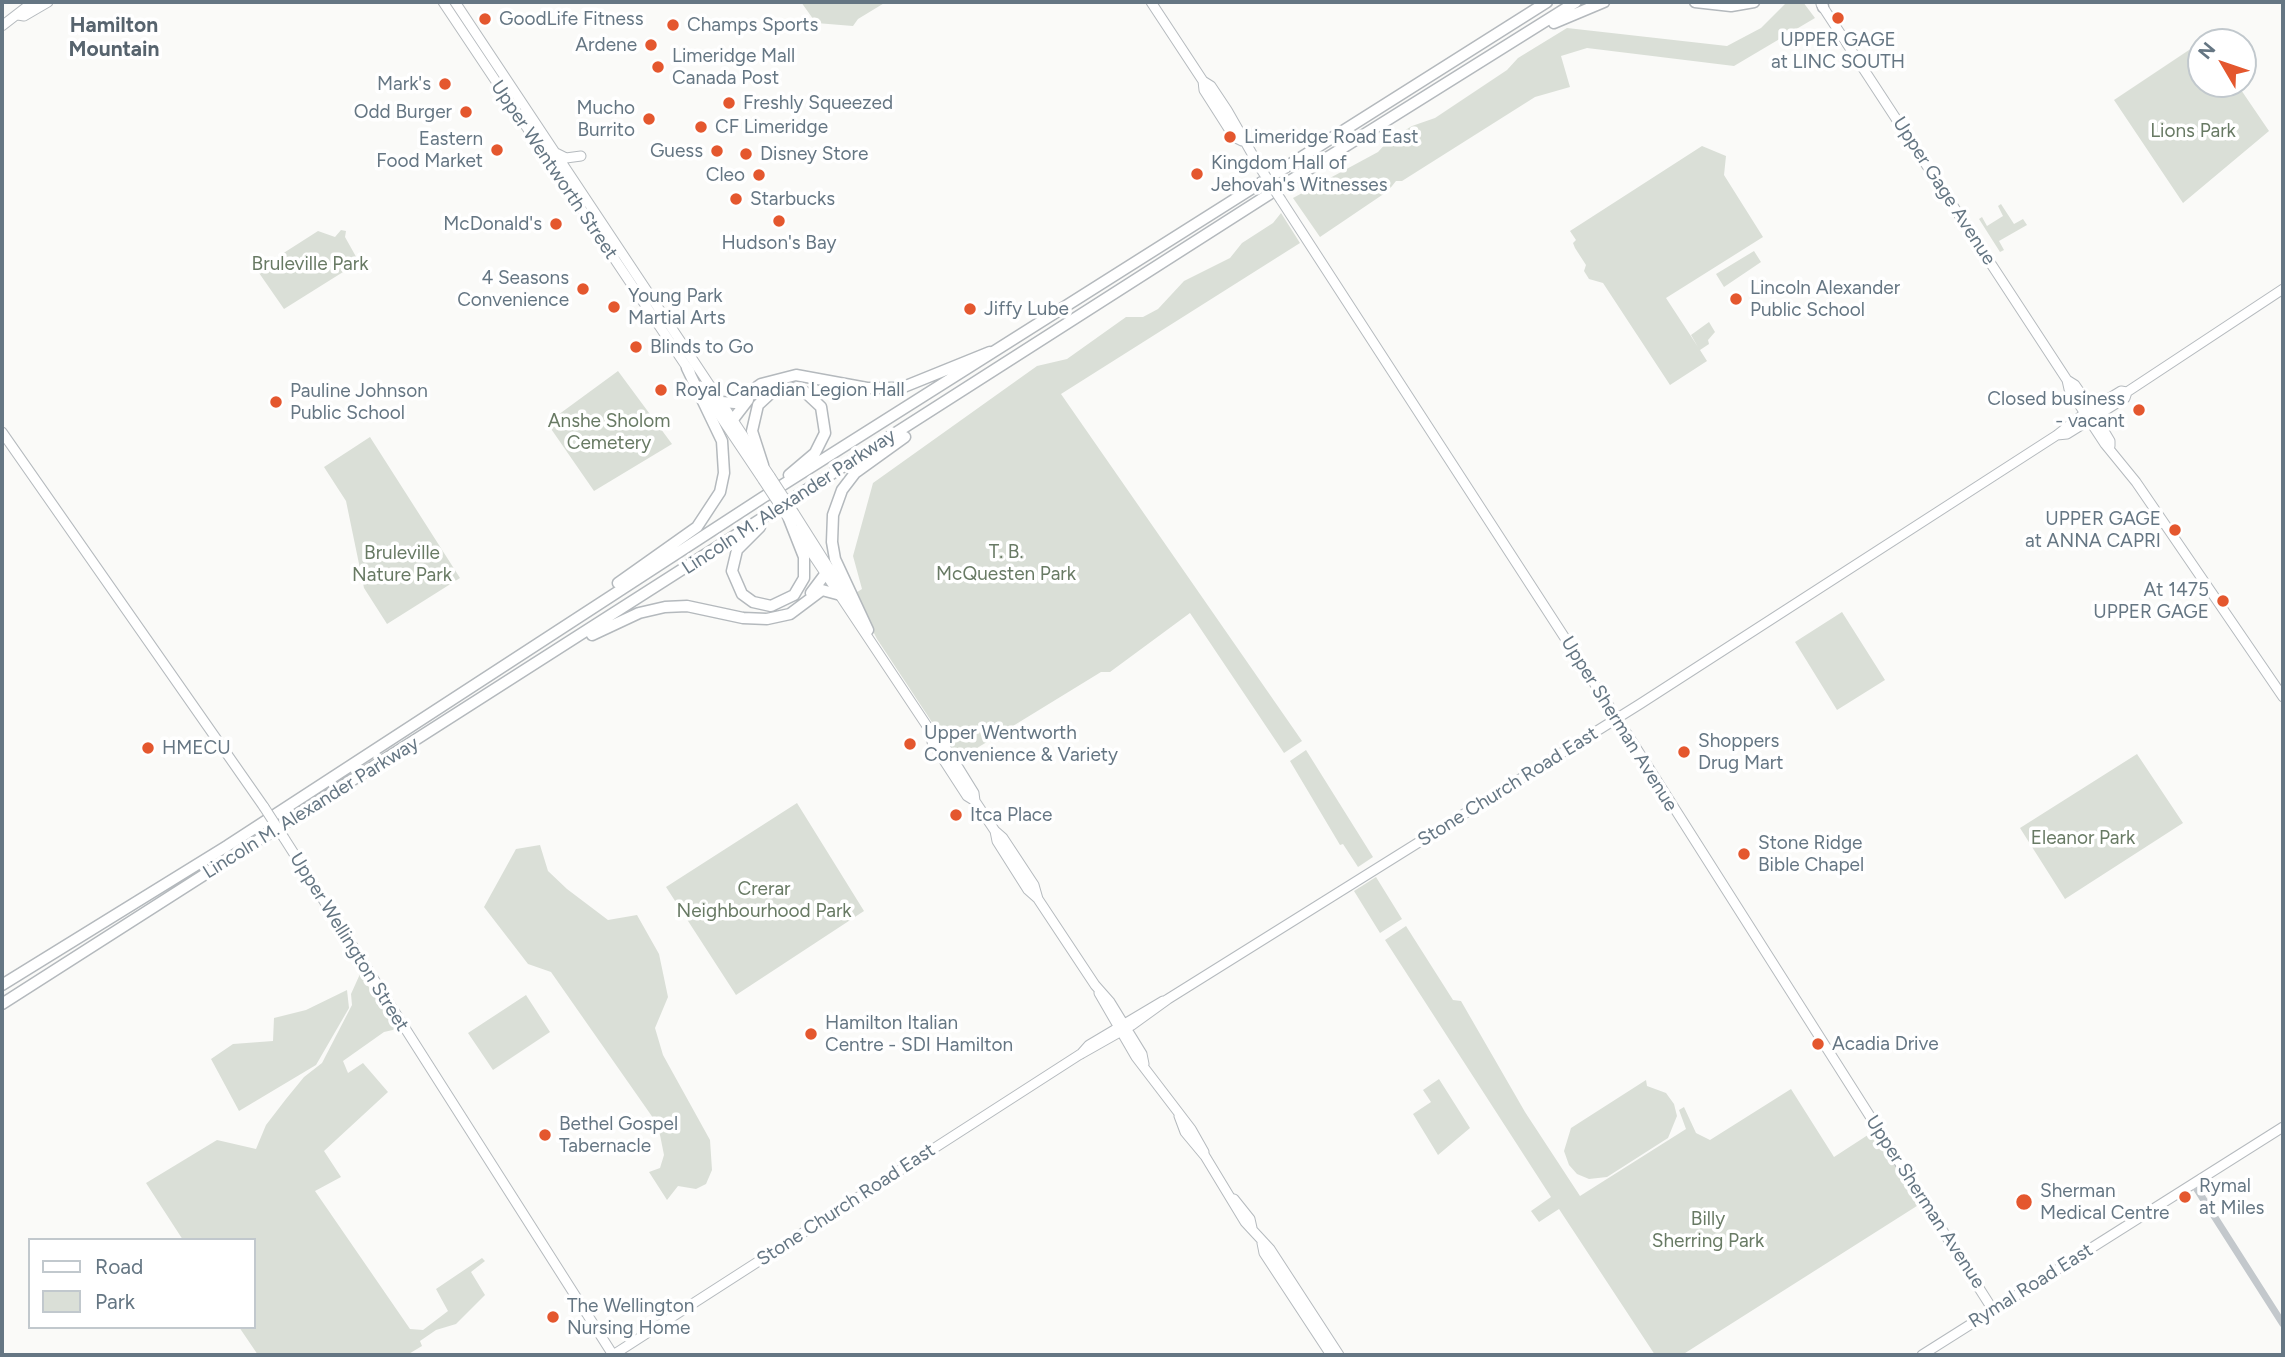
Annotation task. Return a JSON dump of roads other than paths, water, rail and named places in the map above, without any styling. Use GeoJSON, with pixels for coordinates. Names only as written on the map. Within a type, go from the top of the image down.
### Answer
{"type":"FeatureCollection","features":[{"type":"Feature","properties":{"kind":"highway"},"geometry":{"type":"LineString","coordinates":[[1514,23],[1537,2]]}},
{"type":"Feature","properties":{"kind":"highway","name":"Lincoln M. Alexander Parkway"},"geometry":{"type":"LineString","coordinates":[[2,985],[227,846],[762,498],[1547,2]]}},
{"type":"Feature","properties":{"kind":"highway","name":"Lincoln M. Alexander Parkway"},"geometry":{"type":"LineString","coordinates":[[2,1004],[1576,2]]}},
{"type":"Feature","properties":{"kind":"highway"},"geometry":{"type":"LineString","coordinates":[[1531,31],[1604,2]]}},
{"type":"Feature","properties":{"kind":"highway"},"geometry":{"type":"LineString","coordinates":[[1695,2],[1731,6],[1754,2]]}},
{"type":"Feature","properties":{"kind":"highway"},"geometry":{"type":"LineString","coordinates":[[868,630],[833,550],[833,515],[842,490],[870,460],[1028,354],[1038,343]]}},
{"type":"Feature","properties":{"kind":"highway"},"geometry":{"type":"LineString","coordinates":[[721,402],[735,403],[761,384],[796,375],[867,388],[901,388],[945,372],[980,354],[996,351]]}},
{"type":"Feature","properties":{"kind":"highway"},"geometry":{"type":"LineString","coordinates":[[526,650],[537,639],[689,533],[715,503],[724,473],[722,441],[690,364]]}},
{"type":"Feature","properties":{"kind":"highway"},"geometry":{"type":"LineString","coordinates":[[729,422],[756,392],[775,379]]}},
{"type":"Feature","properties":{"kind":"highway"},"geometry":{"type":"LineString","coordinates":[[762,498],[814,453],[822,440],[824,414],[811,396],[798,389],[782,388],[761,401],[753,418],[752,431],[763,466]]}},
{"type":"Feature","properties":{"kind":"highway"},"geometry":{"type":"LineString","coordinates":[[791,517],[804,557],[802,584],[794,595],[782,603],[771,606],[753,602],[735,583],[732,571],[734,557],[747,538],[803,492]]}},
{"type":"Feature","properties":{"kind":"highway"},"geometry":{"type":"LineString","coordinates":[[767,619],[800,603],[827,572]]}},
{"type":"Feature","properties":{"kind":"highway"},"geometry":{"type":"LineString","coordinates":[[566,644],[639,613],[665,607],[687,606],[743,618],[767,619],[790,614],[822,590],[837,594]]}},
{"type":"Feature","properties":{"kind":"main road"},"geometry":{"type":"LineString","coordinates":[[18,16],[20,10],[33,2]]}},
{"type":"Feature","properties":{"kind":"main road"},"geometry":{"type":"LineString","coordinates":[[2,26],[48,2]]}},
{"type":"Feature","properties":{"kind":"main road","name":"Upper Wentworth Street"},"geometry":{"type":"LineString","coordinates":[[443,2],[664,335],[721,402],[729,422],[763,466],[767,478]]}},
{"type":"Feature","properties":{"kind":"main road","name":"Upper Wentworth Street"},"geometry":{"type":"LineString","coordinates":[[454,2],[650,293],[690,364],[868,630],[877,650]]}},
{"type":"Feature","properties":{"kind":"main road","name":"Upper Sherman Avenue"},"geometry":{"type":"LineString","coordinates":[[1151,2],[1203,81],[1204,90],[1224,121],[1259,166],[1617,719],[1993,1310]]}},
{"type":"Feature","properties":{"kind":"main road","name":"Upper Gage Avenue"},"geometry":{"type":"LineString","coordinates":[[1822,4],[2067,380],[2069,389],[2110,441],[2110,446],[2283,697]]}},
{"type":"Feature","properties":{"kind":"main road"},"geometry":{"type":"LineString","coordinates":[[554,152],[566,158],[581,156]]}},
{"type":"Feature","properties":{"kind":"main road"},"geometry":{"type":"LineString","coordinates":[[594,229],[625,256]]}},
{"type":"Feature","properties":{"kind":"main road","name":"Stone Church Road East"},"geometry":{"type":"LineString","coordinates":[[613,1355],[1122,1028],[1150,1006],[1168,999],[1617,719],[2057,435],[2125,398],[2127,392],[2283,289]]}},
{"type":"Feature","properties":{"kind":"main road"},"geometry":{"type":"LineString","coordinates":[[649,313],[652,306],[650,293]]}},
{"type":"Feature","properties":{"kind":"main road","name":"Upper Wellington Street"},"geometry":{"type":"LineString","coordinates":[[2,432],[264,807],[613,1355]]}},
{"type":"Feature","properties":{"kind":"main road","name":"Upper Wentworth Street"},"geometry":{"type":"LineString","coordinates":[[827,572],[837,594],[933,735],[932,742],[967,796],[975,801],[995,831],[1003,838],[1034,885],[1038,899],[1122,1028],[1136,1057],[1201,1144],[1205,1156],[1233,1198],[1242,1206],[1252,1228],[1262,1243],[1270,1249],[1339,1355]]}},
{"type":"Feature","properties":{"kind":"main road","name":"Rymal Road East"},"geometry":{"type":"LineString","coordinates":[[1922,1355],[2283,1127]]}},
{"type":"Feature","properties":{"kind":"main road","name":"Upper Wentworth Street"},"geometry":{"type":"LineString","coordinates":[[1262,1243],[1264,1253],[1331,1355]]}},
{"type":"Feature","properties":{"kind":"street"},"geometry":{"type":"LineString","coordinates":[[2193,1183],[2283,1324]]}},
{"type":"Feature","properties":{"kind":"place","name":"UPPER GAGE at LINC SOUTH"},"geometry":{"type":"Point","coordinates":[1838,18]}},
{"type":"Feature","properties":{"kind":"place","name":"GoodLife Fitness"},"geometry":{"type":"Point","coordinates":[485,19]}},
{"type":"Feature","properties":{"kind":"place","name":"Champs Sports"},"geometry":{"type":"Point","coordinates":[673,25]}},
{"type":"Feature","properties":{"kind":"place","name":"Ardene"},"geometry":{"type":"Point","coordinates":[651,45]}},
{"type":"Feature","properties":{"kind":"place","name":"Limeridge Mall Canada Post"},"geometry":{"type":"Point","coordinates":[658,67]}},
{"type":"Feature","properties":{"kind":"place","name":"Mark's"},"geometry":{"type":"Point","coordinates":[445,84]}},
{"type":"Feature","properties":{"kind":"place","name":"Freshly Squeezed"},"geometry":{"type":"Point","coordinates":[729,103]}},
{"type":"Feature","properties":{"kind":"place","name":"Odd Burger"},"geometry":{"type":"Point","coordinates":[466,112]}},
{"type":"Feature","properties":{"kind":"place","name":"Mucho Burrito"},"geometry":{"type":"Point","coordinates":[649,119]}},
{"type":"Feature","properties":{"kind":"place","name":"CF Limeridge"},"geometry":{"type":"Point","coordinates":[701,127]}},
{"type":"Feature","properties":{"kind":"place","name":"Limeridge Road East"},"geometry":{"type":"Point","coordinates":[1230,137]}},
{"type":"Feature","properties":{"kind":"place","name":"Eastern Food Market"},"geometry":{"type":"Point","coordinates":[497,150]}},
{"type":"Feature","properties":{"kind":"place","name":"Guess"},"geometry":{"type":"Point","coordinates":[717,151]}},
{"type":"Feature","properties":{"kind":"place","name":"Disney Store"},"geometry":{"type":"Point","coordinates":[746,154]}},
{"type":"Feature","properties":{"kind":"place","name":"Kingdom Hall of Jehovah's Witnesses"},"geometry":{"type":"Point","coordinates":[1197,174]}},
{"type":"Feature","properties":{"kind":"place","name":"Cleo"},"geometry":{"type":"Point","coordinates":[759,175]}},
{"type":"Feature","properties":{"kind":"place","name":"Starbucks"},"geometry":{"type":"Point","coordinates":[736,199]}},
{"type":"Feature","properties":{"kind":"place","name":"Hudson's Bay"},"geometry":{"type":"Point","coordinates":[779,221]}},
{"type":"Feature","properties":{"kind":"place","name":"McDonald's"},"geometry":{"type":"Point","coordinates":[556,224]}},
{"type":"Feature","properties":{"kind":"place","name":"4 Seasons Convenience"},"geometry":{"type":"Point","coordinates":[583,289]}},
{"type":"Feature","properties":{"kind":"place","name":"Lincoln Alexander Public School"},"geometry":{"type":"Point","coordinates":[1736,299]}},
{"type":"Feature","properties":{"kind":"place","name":"Young Park Martial Arts"},"geometry":{"type":"Point","coordinates":[614,307]}},
{"type":"Feature","properties":{"kind":"place","name":"Jiffy Lube"},"geometry":{"type":"Point","coordinates":[970,309]}},
{"type":"Feature","properties":{"kind":"place","name":"Blinds to Go"},"geometry":{"type":"Point","coordinates":[636,347]}},
{"type":"Feature","properties":{"kind":"place","name":"Royal Canadian Legion Hall"},"geometry":{"type":"Point","coordinates":[661,390]}},
{"type":"Feature","properties":{"kind":"place","name":"Pauline Johnson Public School"},"geometry":{"type":"Point","coordinates":[276,402]}},
{"type":"Feature","properties":{"kind":"place","name":"Closed business - vacant"},"geometry":{"type":"Point","coordinates":[2139,410]}},
{"type":"Feature","properties":{"kind":"place","name":"UPPER GAGE at ANNA CAPRI"},"geometry":{"type":"Point","coordinates":[2175,530]}},
{"type":"Feature","properties":{"kind":"place","name":"At 1475 UPPER GAGE"},"geometry":{"type":"Point","coordinates":[2223,601]}},
{"type":"Feature","properties":{"kind":"place","name":"Upper Wentworth Convenience & Variety"},"geometry":{"type":"Point","coordinates":[910,744]}},
{"type":"Feature","properties":{"kind":"place","name":"HMECU"},"geometry":{"type":"Point","coordinates":[148,748]}},
{"type":"Feature","properties":{"kind":"place","name":"Shoppers Drug Mart"},"geometry":{"type":"Point","coordinates":[1684,752]}},
{"type":"Feature","properties":{"kind":"place","name":"Itca Place"},"geometry":{"type":"Point","coordinates":[956,815]}},
{"type":"Feature","properties":{"kind":"place","name":"Stone Ridge Bible Chapel"},"geometry":{"type":"Point","coordinates":[1744,854]}},
{"type":"Feature","properties":{"kind":"place","name":"Hamilton Italian Centre - SDI Hamilton"},"geometry":{"type":"Point","coordinates":[811,1034]}},
{"type":"Feature","properties":{"kind":"place","name":"Acadia Drive"},"geometry":{"type":"Point","coordinates":[1818,1044]}},
{"type":"Feature","properties":{"kind":"place","name":"Bethel Gospel Tabernacle"},"geometry":{"type":"Point","coordinates":[545,1135]}},
{"type":"Feature","properties":{"kind":"place","name":"Rymal at Miles"},"geometry":{"type":"Point","coordinates":[2185,1197]}},
{"type":"Feature","properties":{"kind":"place","name":"Sherman Medical Centre"},"geometry":{"type":"Point","coordinates":[2024,1202]}},
{"type":"Feature","properties":{"kind":"place","name":"The Wellington Nursing Home"},"geometry":{"type":"Point","coordinates":[553,1317]}},
{"type":"Feature","properties":{"kind":"district","name":"Hamilton Mountain"},"geometry":{"type":"Point","coordinates":[114,38]}},
{"type":"Feature","properties":{"kind":"park label","name":"Lions Park"},"geometry":{"type":"Point","coordinates":[2193,131]}},
{"type":"Feature","properties":{"kind":"park label","name":"Bruleville Park"},"geometry":{"type":"Point","coordinates":[310,264]}},
{"type":"Feature","properties":{"kind":"park label","name":"Anshe Sholom Cemetery"},"geometry":{"type":"Point","coordinates":[609,432]}},
{"type":"Feature","properties":{"kind":"park label","name":"T. B. McQuesten Park"},"geometry":{"type":"Point","coordinates":[1006,563]}},
{"type":"Feature","properties":{"kind":"park label","name":"Bruleville Nature Park"},"geometry":{"type":"Point","coordinates":[402,564]}},
{"type":"Feature","properties":{"kind":"park label","name":"Eleanor Park"},"geometry":{"type":"Point","coordinates":[2083,838]}},
{"type":"Feature","properties":{"kind":"park label","name":"Crerar Neighbourhood Park"},"geometry":{"type":"Point","coordinates":[764,900]}},
{"type":"Feature","properties":{"kind":"park label","name":"Billy Sherring Park"},"geometry":{"type":"Point","coordinates":[1708,1230]}}]}
